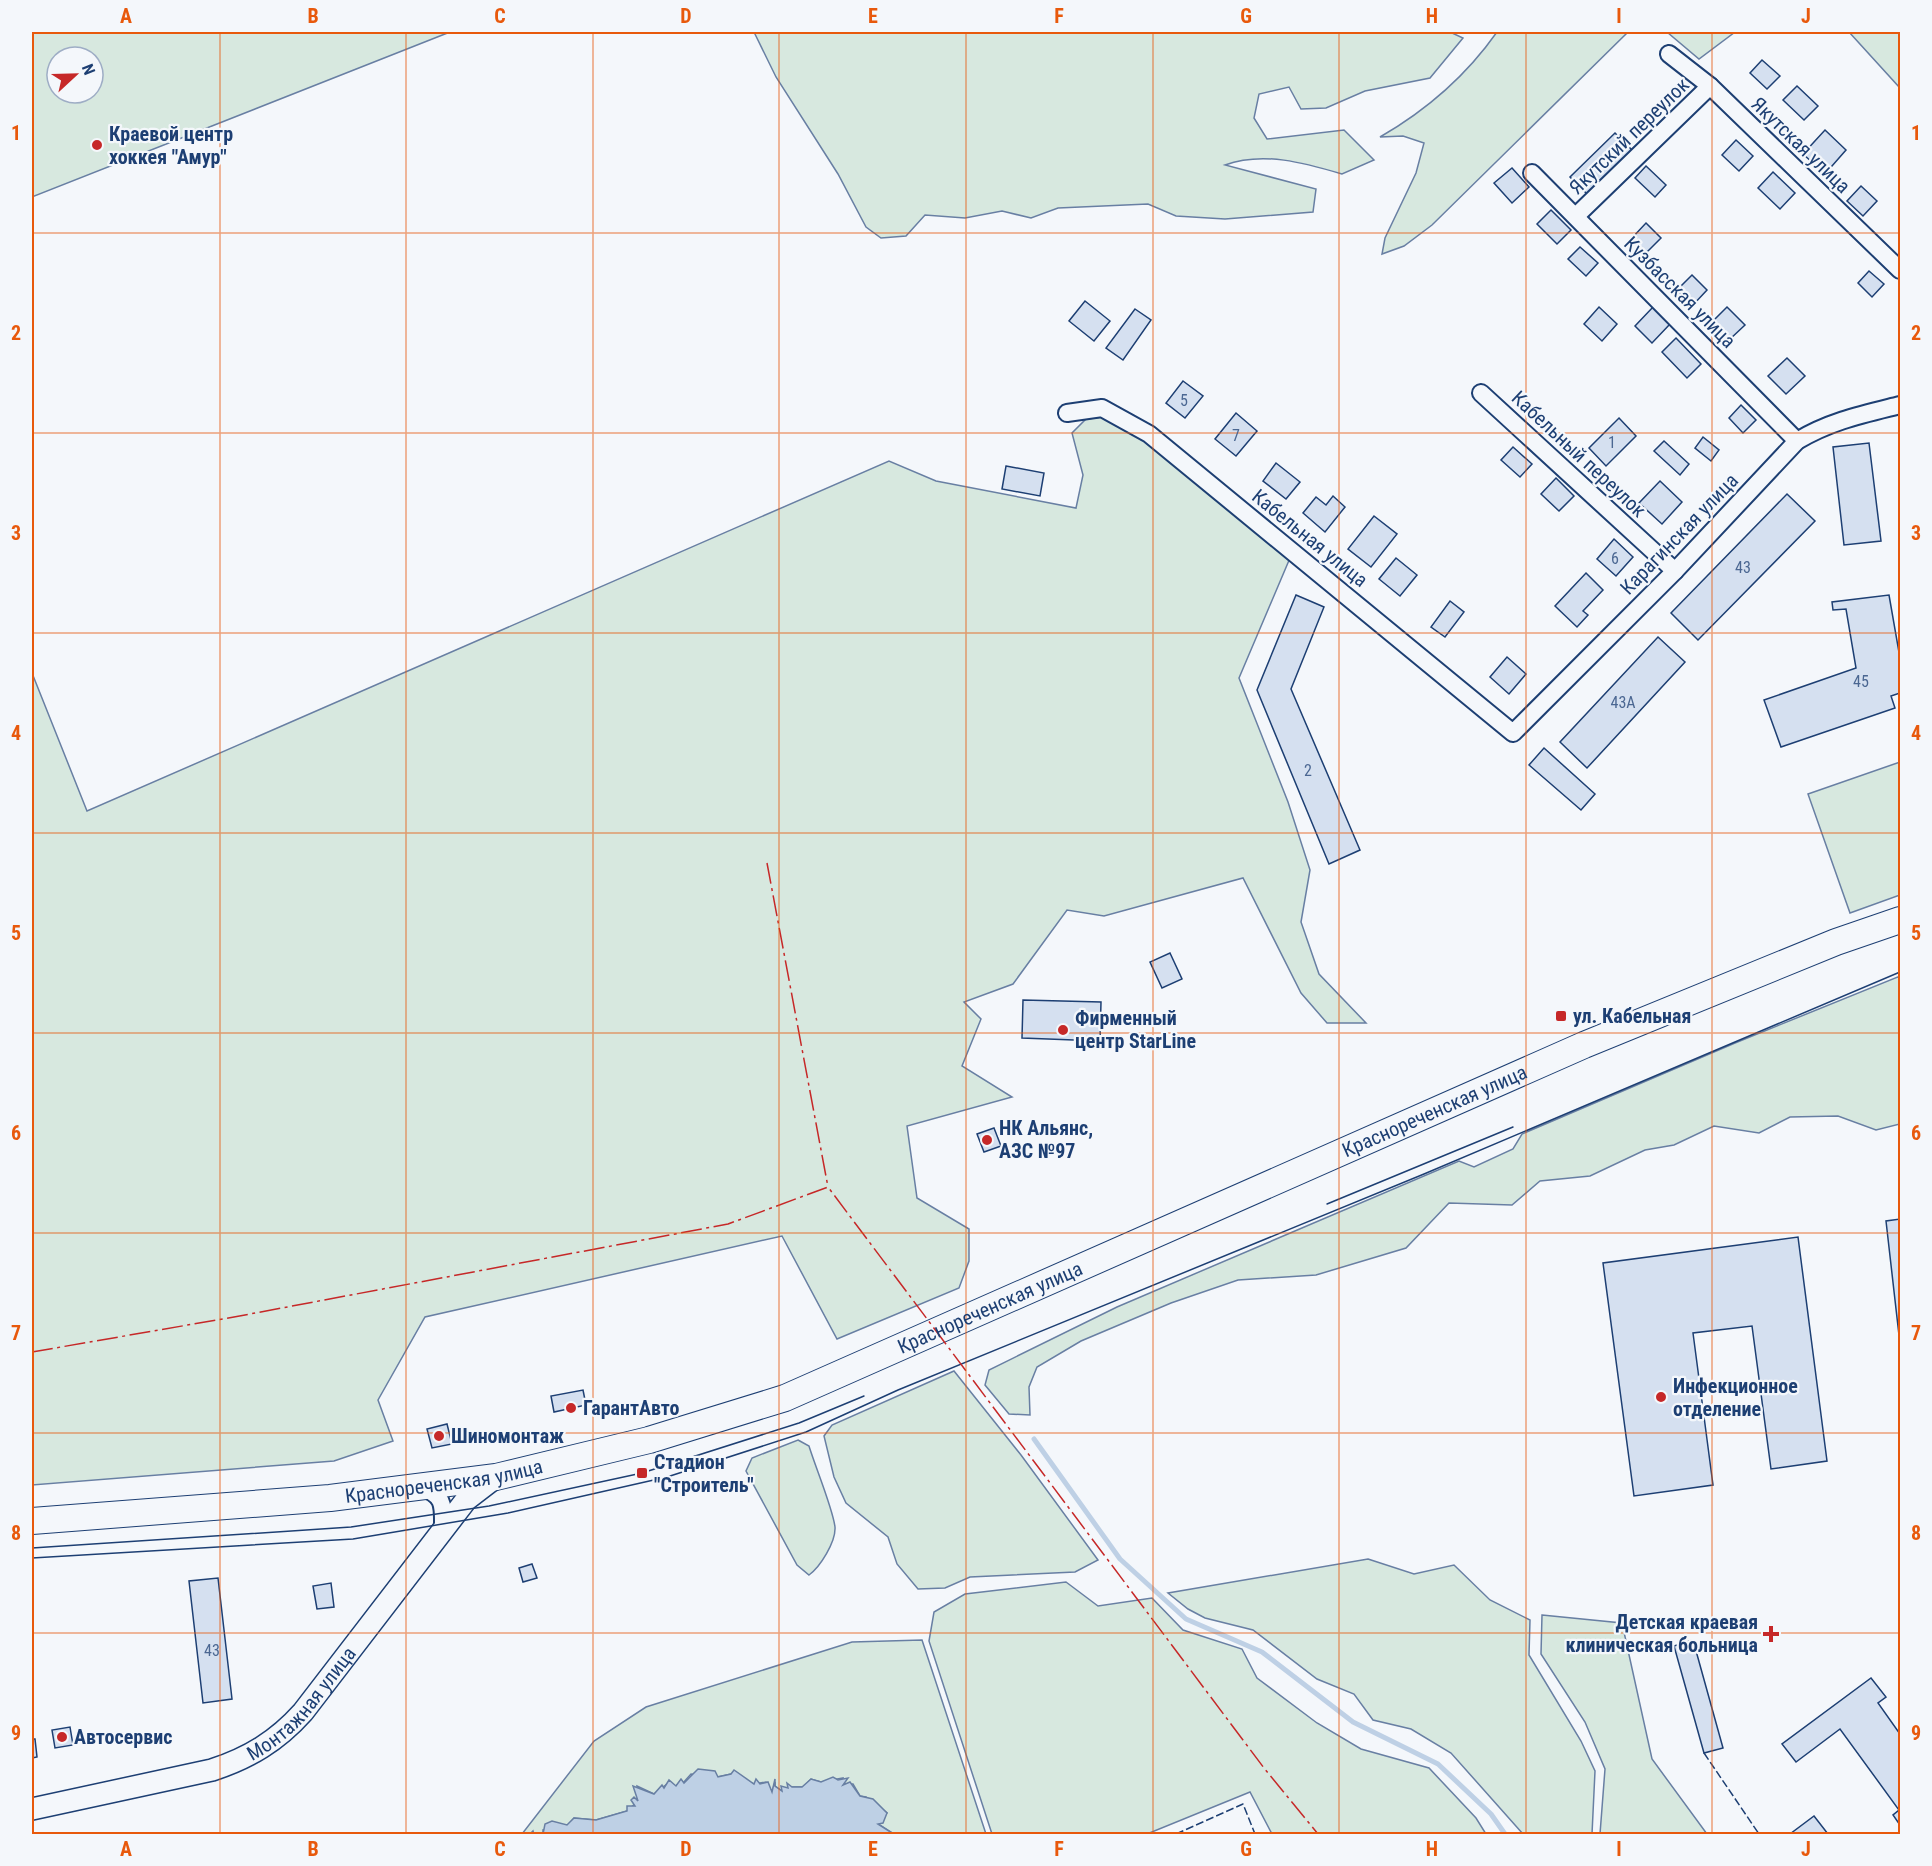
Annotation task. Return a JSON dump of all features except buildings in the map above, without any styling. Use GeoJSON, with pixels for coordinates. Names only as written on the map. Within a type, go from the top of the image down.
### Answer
{"type":"FeatureCollection","features":[{"type":"Feature","properties":{"kind":"main road","name":"Краснореченская улица"},"geometry":{"type":"LineString","coordinates":[[32,1521],[319,1499],[496,1477],[649,1440],[785,1398],[1584,1045],[1816,950],[1900,920]]}},
{"type":"Feature","properties":{"kind":"street","name":"Якутская улица"},"geometry":{"type":"LineString","coordinates":[[1669,54],[1710,86],[1900,270]]}},
{"type":"Feature","properties":{"kind":"street","name":"Якутский переулок"},"geometry":{"type":"LineString","coordinates":[[1576,216],[1710,86]]}},
{"type":"Feature","properties":{"kind":"street","name":"Кузбасская улица"},"geometry":{"type":"LineString","coordinates":[[1532,173],[1797,441]]}},
{"type":"Feature","properties":{"kind":"street","name":"Кабельный переулок"},"geometry":{"type":"LineString","coordinates":[[1482,393],[1674,571]]}},
{"type":"Feature","properties":{"kind":"street","name":"Карагинская улица"},"geometry":{"type":"LineString","coordinates":[[1513,733],[1674,571],[1797,441],[1816,429],[1845,418],[1900,405]]}},
{"type":"Feature","properties":{"kind":"street","name":"Кабельная улица"},"geometry":{"type":"LineString","coordinates":[[1067,412],[1102,408],[1149,434],[1513,733]]}},
{"type":"Feature","properties":{"kind":"street","name":"Монтажная улица"},"geometry":{"type":"LineString","coordinates":[[32,1809],[212,1770],[242,1760],[264,1748],[303,1712],[466,1500],[496,1477]]}},
{"type":"Feature","properties":{"kind":"street"},"geometry":{"type":"LineString","coordinates":[[419,1486],[435,1492],[443,1503],[443,1528]]}},
{"type":"Feature","properties":{"kind":"shaded area","name":"Краевой центр хоккея \"Амур\""},"geometry":{"type":"Polygon","coordinates":[[[32,32],[450,32],[32,197],[32,32]]]}},
{"type":"Feature","properties":{"kind":"shaded area"},"geometry":{"type":"Polygon","coordinates":[[[754,32],[1450,32],[1463,38],[1430,78],[1365,91],[1326,108],[1301,109],[1289,87],[1259,94],[1254,118],[1267,139],[1344,130],[1374,160],[1342,174],[1284,160],[1254,159],[1225,165],[1316,189],[1313,212],[1225,219],[1176,216],[1148,204],[1058,208],[1031,218],[1002,211],[965,218],[925,215],[906,236],[881,238],[866,227],[838,174],[776,77],[754,32]]]}},
{"type":"Feature","properties":{"kind":"shaded area"},"geometry":{"type":"Polygon","coordinates":[[[1497,32],[1628,32],[1432,225],[1404,246],[1382,254],[1385,238],[1416,173],[1424,143],[1403,136],[1380,137],[1430,104],[1459,77],[1497,32]]]}},
{"type":"Feature","properties":{"kind":"shaded area"},"geometry":{"type":"Polygon","coordinates":[[[1667,32],[1735,32],[1699,59],[1667,32]]]}},
{"type":"Feature","properties":{"kind":"shaded area"},"geometry":{"type":"Polygon","coordinates":[[[1849,32],[1900,32],[1900,88],[1849,32]]]}},
{"type":"Feature","properties":{"kind":"shaded area"},"geometry":{"type":"Polygon","coordinates":[[[1104,417],[1149,442],[1290,558],[1239,678],[1288,802],[1310,870],[1301,922],[1319,974],[1366,1023],[1327,1023],[1301,993],[1243,878],[1104,916],[1067,910],[1013,984],[964,1002],[981,1019],[962,1066],[1012,1097],[907,1126],[917,1198],[969,1229],[969,1261],[959,1288],[837,1339],[782,1236],[425,1317],[378,1400],[393,1441],[334,1461],[32,1485],[32,673],[87,811],[889,461],[936,481],[1076,508],[1083,475],[1072,433],[1086,419],[1104,417]]]}},
{"type":"Feature","properties":{"kind":"shaded area"},"geometry":{"type":"Polygon","coordinates":[[[1900,762],[1900,895],[1850,913],[1808,794],[1900,762]]]}},
{"type":"Feature","properties":{"kind":"shaded area"},"geometry":{"type":"Polygon","coordinates":[[[1900,976],[1900,1124],[1876,1130],[1838,1116],[1790,1117],[1759,1133],[1714,1126],[1674,1145],[1645,1150],[1590,1176],[1540,1181],[1512,1205],[1449,1203],[1406,1248],[1316,1275],[1238,1280],[1171,1303],[1081,1341],[1037,1367],[1029,1387],[1030,1415],[1009,1414],[985,1385],[989,1370],[1117,1307],[1459,1161],[1474,1167],[1513,1149],[1522,1134],[1735,1043],[1900,976]]]}},
{"type":"Feature","properties":{"kind":"shaded area"},"geometry":{"type":"Polygon","coordinates":[[[954,1371],[1021,1455],[1098,1560],[1075,1572],[970,1577],[945,1588],[918,1589],[897,1564],[888,1537],[846,1503],[834,1477],[824,1436],[832,1425],[954,1371]]]}},
{"type":"Feature","properties":{"kind":"shaded area"},"geometry":{"type":"Polygon","coordinates":[[[798,1440],[809,1446],[835,1527],[833,1540],[826,1554],[809,1575],[797,1565],[746,1471],[752,1458],[798,1440]]]}},
{"type":"Feature","properties":{"kind":"shaded area"},"geometry":{"type":"Polygon","coordinates":[[[1368,1559],[1414,1574],[1454,1565],[1490,1600],[1530,1620],[1529,1655],[1581,1741],[1595,1771],[1592,1834],[1523,1834],[1451,1753],[1411,1729],[1373,1720],[1354,1694],[1317,1679],[1253,1630],[1205,1618],[1188,1609],[1168,1593],[1368,1559]]]}},
{"type":"Feature","properties":{"kind":"shaded area"},"geometry":{"type":"Polygon","coordinates":[[[1066,1582],[1098,1606],[1152,1598],[1183,1630],[1242,1649],[1257,1678],[1317,1723],[1361,1749],[1429,1768],[1476,1818],[1486,1834],[1272,1834],[1250,1792],[1147,1834],[992,1834],[929,1641],[934,1612],[965,1594],[1066,1582]]]}},
{"type":"Feature","properties":{"kind":"shaded area"},"geometry":{"type":"Polygon","coordinates":[[[1542,1615],[1622,1623],[1652,1759],[1707,1834],[1600,1834],[1605,1769],[1585,1722],[1541,1654],[1542,1615]]]}},
{"type":"Feature","properties":{"kind":"shaded area"},"geometry":{"type":"Polygon","coordinates":[[[922,1640],[986,1834],[892,1833],[878,1824],[887,1813],[866,1797],[860,1796],[853,1784],[842,1784],[843,1778],[821,1782],[811,1779],[803,1787],[792,1787],[782,1791],[775,1786],[775,1782],[772,1792],[766,1782],[754,1784],[731,1774],[717,1777],[691,1774],[683,1783],[681,1780],[676,1786],[667,1784],[654,1794],[637,1786],[638,1801],[627,1811],[596,1820],[574,1818],[567,1826],[543,1830],[543,1834],[534,1834],[533,1831],[530,1834],[522,1834],[594,1741],[646,1707],[852,1642],[922,1640]]]}},
{"type":"Feature","properties":{"kind":"water"},"geometry":{"type":"Polygon","coordinates":[[[698,1769],[715,1771],[718,1777],[731,1774],[734,1770],[754,1784],[756,1779],[760,1784],[768,1782],[772,1792],[775,1779],[775,1786],[782,1791],[781,1786],[788,1788],[787,1783],[792,1787],[802,1787],[811,1779],[821,1782],[833,1777],[838,1780],[848,1778],[843,1785],[850,1782],[860,1796],[873,1799],[887,1813],[883,1823],[878,1824],[892,1833],[903,1834],[543,1834],[545,1824],[552,1821],[567,1825],[574,1818],[596,1820],[627,1811],[627,1806],[635,1806],[631,1800],[634,1797],[638,1801],[633,1786],[654,1794],[662,1785],[664,1788],[669,1780],[676,1786],[681,1779],[684,1783],[698,1769]]]}},
{"type":"Feature","properties":{"kind":"waterway"},"geometry":{"type":"LineString","coordinates":[[1034,1439],[1120,1559],[1186,1619],[1262,1652],[1353,1722],[1438,1764],[1491,1814],[1505,1834]]}},
{"type":"Feature","properties":{"kind":"tram line"},"geometry":{"type":"LineString","coordinates":[[32,1558],[353,1539],[508,1513],[667,1477],[806,1432],[898,1390],[1424,1174],[1900,972]]}},
{"type":"Feature","properties":{"kind":"tram line"},"geometry":{"type":"LineString","coordinates":[[1327,1204],[1513,1127]]}},
{"type":"Feature","properties":{"kind":"tram line"},"geometry":{"type":"LineString","coordinates":[[32,1548],[351,1527],[489,1506],[642,1473],[799,1423],[864,1396]]}},
{"type":"Feature","properties":{"kind":"fence"},"geometry":{"type":"LineString","coordinates":[[1704,1753],[1759,1834]]}},
{"type":"Feature","properties":{"kind":"fence"},"geometry":{"type":"LineString","coordinates":[[1176,1834],[1243,1804],[1255,1834]]}},
{"type":"Feature","properties":{"kind":"power"},"geometry":{"type":"LineString","coordinates":[[767,863],[828,1187]]}},
{"type":"Feature","properties":{"kind":"power"},"geometry":{"type":"LineString","coordinates":[[32,1352],[234,1317],[728,1224],[828,1187],[1264,1768],[1318,1834]]}},
{"type":"Feature","properties":{"kind":"place","name":"Краевой центр хоккея \"Амур\""},"geometry":{"type":"Point","coordinates":[97,145]}},
{"type":"Feature","properties":{"kind":"place","name":"ул. Кабельная"},"geometry":{"type":"Point","coordinates":[1561,1016]}},
{"type":"Feature","properties":{"kind":"place","name":"Фирменный центр StarLine"},"geometry":{"type":"Point","coordinates":[1063,1030]}},
{"type":"Feature","properties":{"kind":"place","name":"НК Альянс, АЗС №97"},"geometry":{"type":"Point","coordinates":[987,1140]}},
{"type":"Feature","properties":{"kind":"place","name":"Инфекционное отделение"},"geometry":{"type":"Point","coordinates":[1661,1397]}},
{"type":"Feature","properties":{"kind":"place","name":"ГарантАвто"},"geometry":{"type":"Point","coordinates":[571,1408]}},
{"type":"Feature","properties":{"kind":"place","name":"Шиномонтаж"},"geometry":{"type":"Point","coordinates":[439,1436]}},
{"type":"Feature","properties":{"kind":"place","name":"Стадион \"Строитель\""},"geometry":{"type":"Point","coordinates":[642,1473]}},
{"type":"Feature","properties":{"kind":"place","name":"Детская краевая клиническая больница"},"geometry":{"type":"Point","coordinates":[1771,1634]}},
{"type":"Feature","properties":{"kind":"place","name":"Автосервис"},"geometry":{"type":"Point","coordinates":[62,1737]}}]}
